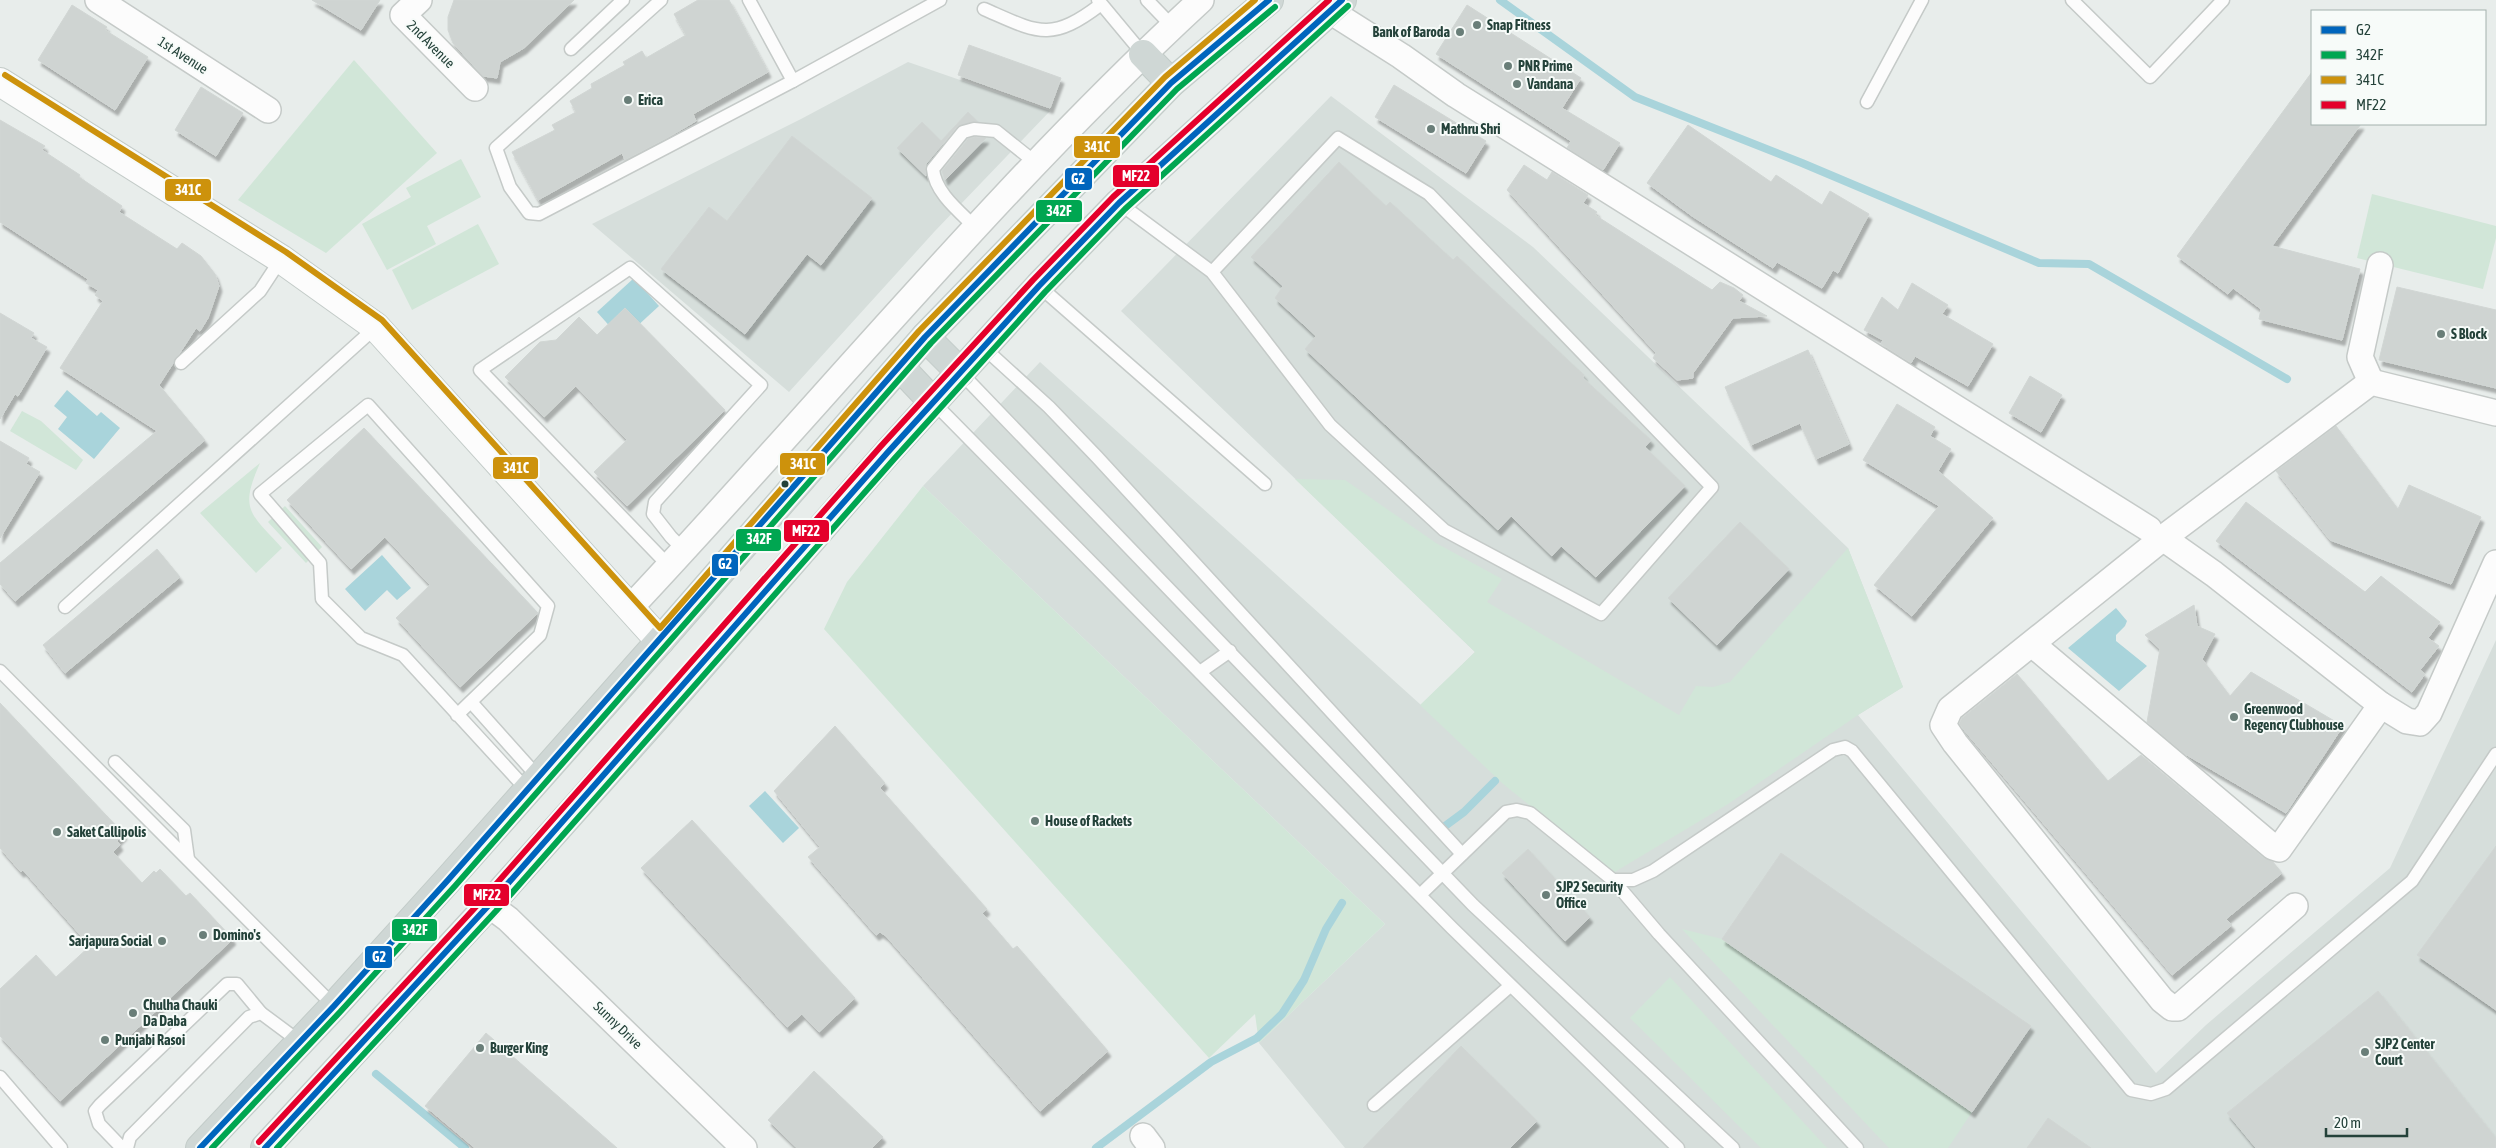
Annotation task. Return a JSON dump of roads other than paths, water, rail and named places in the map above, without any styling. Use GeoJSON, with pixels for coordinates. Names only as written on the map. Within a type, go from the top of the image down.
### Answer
{"type":"FeatureCollection","features":[{"type":"Feature","properties":{"kind":"main road"},"geometry":{"type":"LineString","coordinates":[[200,1148],[334,1006],[660,641],[925,337],[1170,84],[1269,0]]}},
{"type":"Feature","properties":{"kind":"main road"},"geometry":{"type":"LineString","coordinates":[[265,1148],[489,905],[655,720],[933,402],[1039,286],[1120,203],[1336,5]]}},
{"type":"Feature","properties":{"kind":"main road"},"geometry":{"type":"LineString","coordinates":[[1143,54],[1170,84]]}},
{"type":"Feature","properties":{"kind":"main road"},"geometry":{"type":"LineString","coordinates":[[925,337],[961,372]]}},
{"type":"Feature","properties":{"kind":"main road"},"geometry":{"type":"LineString","coordinates":[[900,367],[933,402]]}},
{"type":"Feature","properties":{"kind":"street","name":"1st Avenue"},"geometry":{"type":"LineString","coordinates":[[98,0],[268,110]]}},
{"type":"Feature","properties":{"kind":"street","name":"2nd Avenue"},"geometry":{"type":"LineString","coordinates":[[419,0],[403,15],[475,88]]}},
{"type":"Feature","properties":{"kind":"street"},"geometry":{"type":"LineString","coordinates":[[630,608],[1036,163],[1143,54],[1201,0]]}},
{"type":"Feature","properties":{"kind":"street"},"geometry":{"type":"LineString","coordinates":[[1336,5],[1402,56],[1465,101],[2156,533],[2214,574],[2381,705],[2407,721],[2420,723],[2428,713],[2496,563]]}},
{"type":"Feature","properties":{"kind":"street"},"geometry":{"type":"LineString","coordinates":[[0,82],[282,259],[376,327],[660,641]]}},
{"type":"Feature","properties":{"kind":"street"},"geometry":{"type":"LineString","coordinates":[[2371,382],[2360,357],[2380,265]]}},
{"type":"Feature","properties":{"kind":"street"},"geometry":{"type":"LineString","coordinates":[[2295,906],[2178,1008],[2172,1008],[2162,1000],[1943,725],[1950,709],[2032,644],[2156,533],[2371,382],[2496,413]]}},
{"type":"Feature","properties":{"kind":"street"},"geometry":{"type":"LineString","coordinates":[[2032,644],[2276,849],[2282,847],[2381,705]]}},
{"type":"Feature","properties":{"kind":"street","name":"Sunny Drive"},"geometry":{"type":"LineString","coordinates":[[489,905],[508,919],[744,1148]]}},
{"type":"Feature","properties":{"kind":"lane"},"geometry":{"type":"LineString","coordinates":[[571,48],[623,0]]}},
{"type":"Feature","properties":{"kind":"lane"},"geometry":{"type":"LineString","coordinates":[[662,0],[496,148],[510,187],[528,213],[539,214],[793,81],[940,0]]}},
{"type":"Feature","properties":{"kind":"lane"},"geometry":{"type":"LineString","coordinates":[[749,0],[793,81]]}},
{"type":"Feature","properties":{"kind":"lane"},"geometry":{"type":"LineString","coordinates":[[1148,0],[1172,26]]}},
{"type":"Feature","properties":{"kind":"lane"},"geometry":{"type":"LineString","coordinates":[[1868,102],[1922,0]]}},
{"type":"Feature","properties":{"kind":"lane"},"geometry":{"type":"LineString","coordinates":[[2072,0],[2150,77],[2223,0]]}},
{"type":"Feature","properties":{"kind":"lane"},"geometry":{"type":"LineString","coordinates":[[984,9],[1032,30],[1058,30],[1078,22],[1099,2],[1143,54]]}},
{"type":"Feature","properties":{"kind":"lane"},"geometry":{"type":"LineString","coordinates":[[976,228],[946,198],[934,178],[933,169],[963,132],[974,129],[996,131],[1036,163]]}},
{"type":"Feature","properties":{"kind":"lane"},"geometry":{"type":"LineString","coordinates":[[1120,203],[1212,272],[1330,425],[1444,530],[1601,614],[1712,486],[1429,194],[1338,138],[1212,272]]}},
{"type":"Feature","properties":{"kind":"lane"},"geometry":{"type":"LineString","coordinates":[[181,363],[260,291],[282,259]]}},
{"type":"Feature","properties":{"kind":"lane"},"geometry":{"type":"LineString","coordinates":[[630,268],[761,385],[655,502],[654,514],[671,537],[676,558],[480,370],[630,268]]}},
{"type":"Feature","properties":{"kind":"lane"},"geometry":{"type":"LineString","coordinates":[[1039,286],[1265,484]]}},
{"type":"Feature","properties":{"kind":"lane"},"geometry":{"type":"LineString","coordinates":[[65,607],[376,327]]}},
{"type":"Feature","properties":{"kind":"lane"},"geometry":{"type":"LineString","coordinates":[[983,347],[1049,407],[1097,457],[1462,854]]}},
{"type":"Feature","properties":{"kind":"lane"},"geometry":{"type":"LineString","coordinates":[[961,372],[1473,905],[1733,1148]]}},
{"type":"Feature","properties":{"kind":"lane"},"geometry":{"type":"LineString","coordinates":[[933,402],[1510,986],[1678,1148]]}},
{"type":"Feature","properties":{"kind":"lane"},"geometry":{"type":"LineString","coordinates":[[457,715],[540,635],[548,606],[368,405],[260,494],[320,563],[322,599],[361,638],[403,655],[457,715],[532,784]]}},
{"type":"Feature","properties":{"kind":"lane"},"geometry":{"type":"LineString","coordinates":[[1200,672],[1230,651]]}},
{"type":"Feature","properties":{"kind":"lane"},"geometry":{"type":"LineString","coordinates":[[0,670],[334,1006]]}},
{"type":"Feature","properties":{"kind":"lane"},"geometry":{"type":"LineString","coordinates":[[470,702],[532,784]]}},
{"type":"Feature","properties":{"kind":"lane"},"geometry":{"type":"LineString","coordinates":[[1613,880],[1633,880],[1653,871],[1833,750],[1844,747],[1852,751],[2131,1090],[2151,1094],[2166,1089],[2412,881],[2496,754]]}},
{"type":"Feature","properties":{"kind":"lane"},"geometry":{"type":"LineString","coordinates":[[115,762],[184,830],[188,859]]}},
{"type":"Feature","properties":{"kind":"lane"},"geometry":{"type":"LineString","coordinates":[[1421,894],[1444,874],[1506,812],[1517,810],[1530,813],[1613,880],[1659,934],[1857,1148]]}},
{"type":"Feature","properties":{"kind":"lane"},"geometry":{"type":"LineString","coordinates":[[122,1148],[96,1118],[94,1111],[227,984],[236,984],[261,1013],[300,1042]]}},
{"type":"Feature","properties":{"kind":"lane"},"geometry":{"type":"LineString","coordinates":[[1374,1105],[1510,986]]}},
{"type":"Feature","properties":{"kind":"lane"},"geometry":{"type":"LineString","coordinates":[[128,1148],[130,1137],[138,1128],[249,1017],[261,1013]]}},
{"type":"Feature","properties":{"kind":"lane"},"geometry":{"type":"LineString","coordinates":[[0,1077],[61,1148]]}},
{"type":"Feature","properties":{"kind":"water"},"geometry":{"type":"Polygon","coordinates":[[[634,278],[659,306],[622,340],[597,312],[634,278]]]}},
{"type":"Feature","properties":{"kind":"water"},"geometry":{"type":"Polygon","coordinates":[[[67,390],[97,416],[101,412],[120,428],[94,459],[58,429],[67,417],[54,406],[67,390]]]}},
{"type":"Feature","properties":{"kind":"water"},"geometry":{"type":"Polygon","coordinates":[[[382,555],[411,588],[397,600],[387,590],[365,611],[345,589],[382,555]]]}},
{"type":"Feature","properties":{"kind":"water"},"geometry":{"type":"Polygon","coordinates":[[[2116,608],[2127,621],[2125,626],[2116,635],[2116,641],[2147,666],[2119,691],[2068,648],[2116,608]]]}},
{"type":"Feature","properties":{"kind":"water"},"geometry":{"type":"Polygon","coordinates":[[[765,791],[799,828],[783,843],[749,806],[765,791]]]}},
{"type":"Feature","properties":{"kind":"waterway"},"geometry":{"type":"LineString","coordinates":[[1500,0],[1635,97],[1802,163],[2039,263],[2089,264],[2287,379]]}},
{"type":"Feature","properties":{"kind":"waterway"},"geometry":{"type":"LineString","coordinates":[[1441,829],[1464,812],[1495,781]]}},
{"type":"Feature","properties":{"kind":"waterway"},"geometry":{"type":"LineString","coordinates":[[1096,1148],[1211,1062],[1257,1038],[1282,1014],[1304,980],[1326,929],[1342,903]]}},
{"type":"Feature","properties":{"kind":"waterway"},"geometry":{"type":"LineString","coordinates":[[376,1074],[465,1148]]}},
{"type":"Feature","properties":{"kind":"place","name":"Snap Fitness"},"geometry":{"type":"Point","coordinates":[1477,25]}},
{"type":"Feature","properties":{"kind":"place","name":"Bank of Baroda"},"geometry":{"type":"Point","coordinates":[1460,32]}},
{"type":"Feature","properties":{"kind":"place","name":"PNR Prime"},"geometry":{"type":"Point","coordinates":[1508,66]}},
{"type":"Feature","properties":{"kind":"place","name":"Vandana"},"geometry":{"type":"Point","coordinates":[1517,84]}},
{"type":"Feature","properties":{"kind":"place","name":"Erica"},"geometry":{"type":"Point","coordinates":[628,100]}},
{"type":"Feature","properties":{"kind":"place","name":"Mathru Shri"},"geometry":{"type":"Point","coordinates":[1431,129]}},
{"type":"Feature","properties":{"kind":"place","name":"S Block"},"geometry":{"type":"Point","coordinates":[2441,334]}},
{"type":"Feature","properties":{"kind":"place","name":"Greenwood Regency Clubhouse"},"geometry":{"type":"Point","coordinates":[2234,717]}},
{"type":"Feature","properties":{"kind":"place","name":"House of Rackets"},"geometry":{"type":"Point","coordinates":[1035,821]}},
{"type":"Feature","properties":{"kind":"place","name":"Saket Callipolis"},"geometry":{"type":"Point","coordinates":[57,832]}},
{"type":"Feature","properties":{"kind":"place","name":"SJP2 Security Office"},"geometry":{"type":"Point","coordinates":[1546,895]}},
{"type":"Feature","properties":{"kind":"place","name":"Domino's"},"geometry":{"type":"Point","coordinates":[203,935]}},
{"type":"Feature","properties":{"kind":"place","name":"Sarjapura Social"},"geometry":{"type":"Point","coordinates":[162,941]}},
{"type":"Feature","properties":{"kind":"place","name":"Chulha Chauki Da Daba"},"geometry":{"type":"Point","coordinates":[133,1013]}},
{"type":"Feature","properties":{"kind":"place","name":"Punjabi Rasoi"},"geometry":{"type":"Point","coordinates":[105,1040]}},
{"type":"Feature","properties":{"kind":"place","name":"Burger King"},"geometry":{"type":"Point","coordinates":[480,1048]}},
{"type":"Feature","properties":{"kind":"place","name":"SJP2 Center Court"},"geometry":{"type":"Point","coordinates":[2365,1052]}}]}
